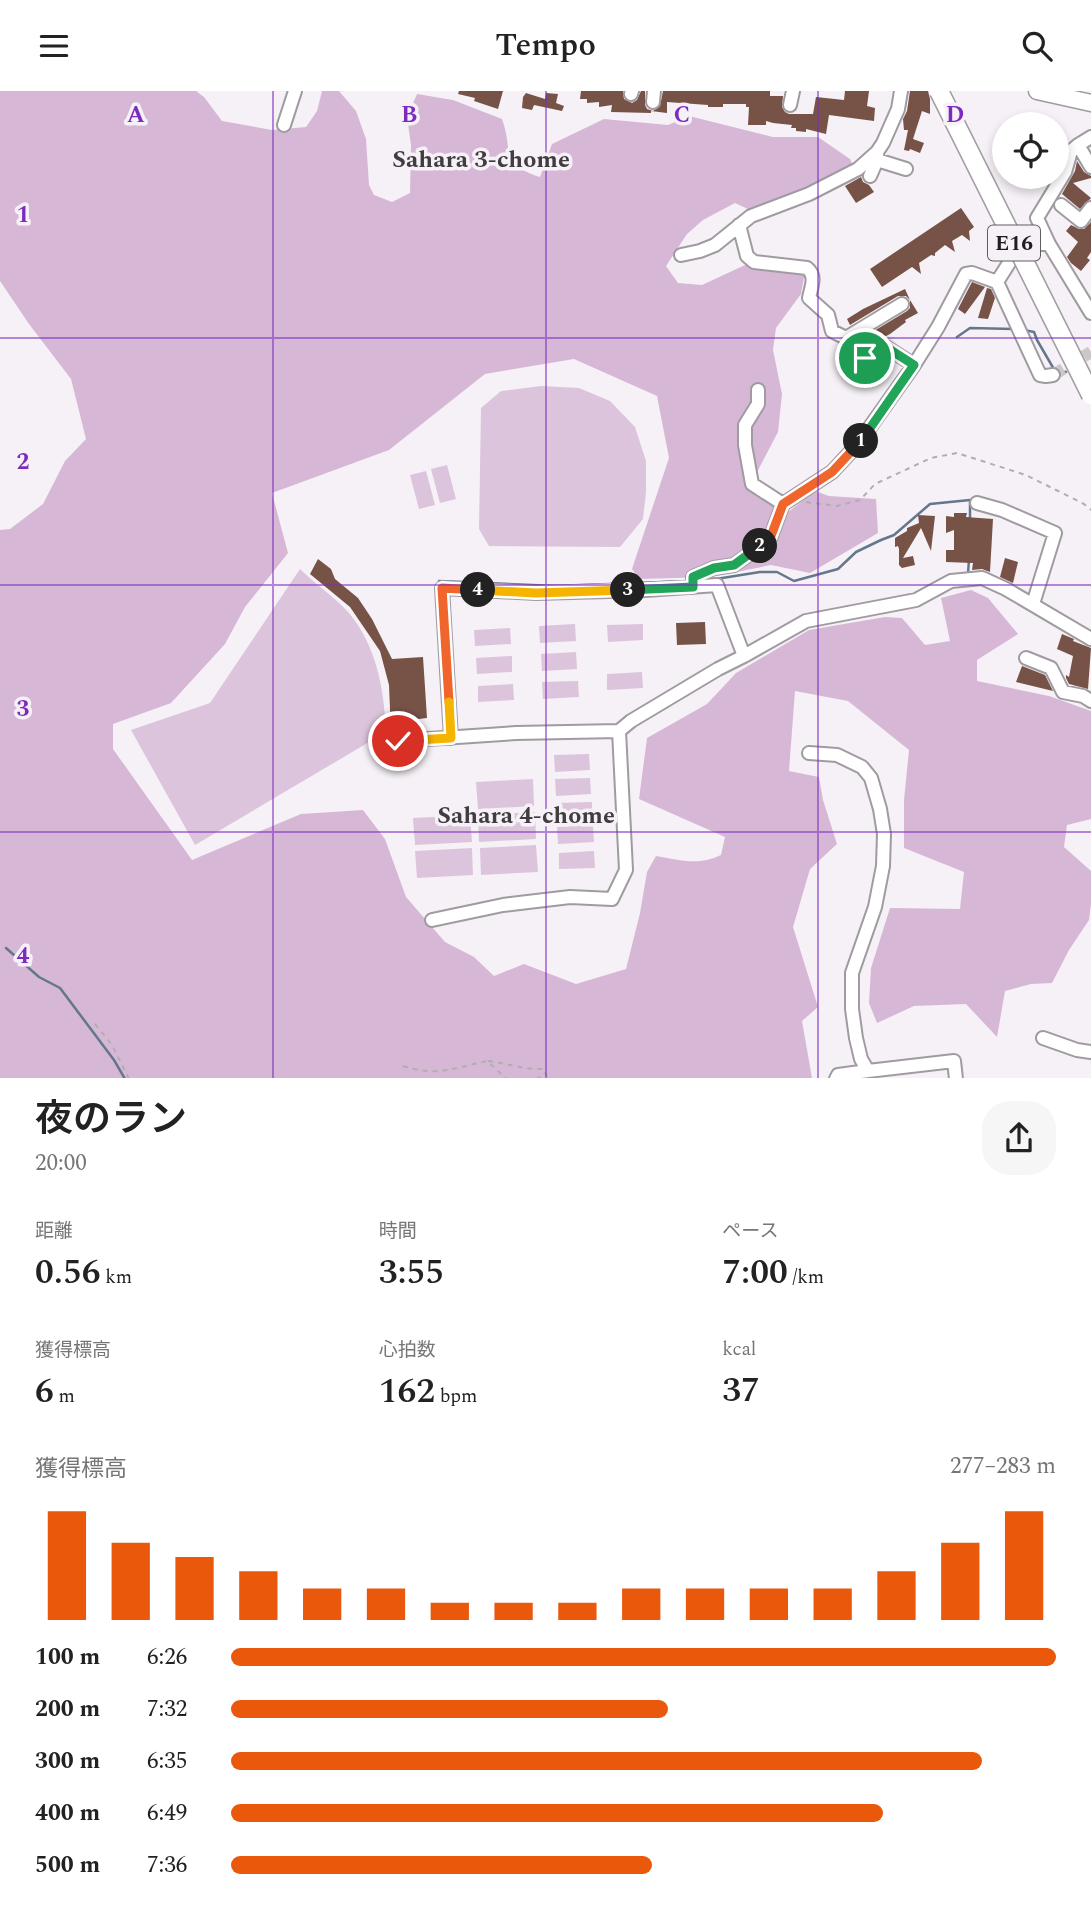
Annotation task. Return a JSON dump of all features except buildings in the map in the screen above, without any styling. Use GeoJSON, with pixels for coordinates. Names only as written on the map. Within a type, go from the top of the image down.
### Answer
{"type":"FeatureCollection","features":[{"type":"Feature","properties":{"kind":"highway","name":"E16"},"geometry":{"type":"LineString","coordinates":[[939,91],[1091,395]]}},
{"type":"Feature","properties":{"kind":"highway","name":"E16"},"geometry":{"type":"LineString","coordinates":[[946,91],[1091,381]]}},
{"type":"Feature","properties":{"kind":"main road"},"geometry":{"type":"LineString","coordinates":[[1037,91],[1091,103]]}},
{"type":"Feature","properties":{"kind":"street"},"geometry":{"type":"LineString","coordinates":[[284,125],[295,91]]}},
{"type":"Feature","properties":{"kind":"street"},"geometry":{"type":"LineString","coordinates":[[790,105],[793,91]]}},
{"type":"Feature","properties":{"kind":"street"},"geometry":{"type":"LineString","coordinates":[[870,176],[898,109],[901,91]]}},
{"type":"Feature","properties":{"kind":"street"},"geometry":{"type":"LineString","coordinates":[[1091,137],[1071,152],[1065,172],[1037,218],[1049,244],[1088,294],[1091,313]]}},
{"type":"Feature","properties":{"kind":"street"},"geometry":{"type":"LineString","coordinates":[[1078,145],[1091,167]]}},
{"type":"Feature","properties":{"kind":"street"},"geometry":{"type":"LineString","coordinates":[[877,156],[906,169]]}},
{"type":"Feature","properties":{"kind":"street"},"geometry":{"type":"LineString","coordinates":[[681,255],[715,245],[751,216],[809,194],[877,156]]}},
{"type":"Feature","properties":{"kind":"street"},"geometry":{"type":"LineString","coordinates":[[1061,205],[1081,221],[1091,208]]}},
{"type":"Feature","properties":{"kind":"street"},"geometry":{"type":"LineString","coordinates":[[739,225],[747,256],[754,262],[807,268],[812,272],[814,278],[809,298],[828,315],[832,331],[839,335],[846,338],[902,304]]}},
{"type":"Feature","properties":{"kind":"street"},"geometry":{"type":"LineString","coordinates":[[997,282],[1014,255],[1032,244],[1049,244]]}},
{"type":"Feature","properties":{"kind":"street"},"geometry":{"type":"LineString","coordinates":[[693,587],[693,577],[714,568],[734,565],[771,536],[787,502],[832,472],[858,444],[914,365],[967,274],[972,273],[997,282],[1041,375],[1052,375]]}},
{"type":"Feature","properties":{"kind":"street"},"geometry":{"type":"LineString","coordinates":[[865,358],[886,347],[914,365]]}},
{"type":"Feature","properties":{"kind":"street"},"geometry":{"type":"LineString","coordinates":[[758,390],[758,404],[745,425],[747,466],[752,484],[787,502]]}},
{"type":"Feature","properties":{"kind":"street"},"geometry":{"type":"LineString","coordinates":[[977,503],[1002,510],[1055,533],[1032,604]]}},
{"type":"Feature","properties":{"kind":"street"},"geometry":{"type":"LineString","coordinates":[[398,741],[516,733],[619,731],[631,720],[678,692],[806,621],[916,600],[951,581],[982,578],[1091,639]]}},
{"type":"Feature","properties":{"kind":"street"},"geometry":{"type":"LineString","coordinates":[[451,738],[442,588],[536,593],[717,585],[744,656]]}},
{"type":"Feature","properties":{"kind":"street"},"geometry":{"type":"LineString","coordinates":[[1026,658],[1051,668],[1063,692],[1083,696],[1091,701]]}},
{"type":"Feature","properties":{"kind":"street"},"geometry":{"type":"LineString","coordinates":[[432,920],[503,905],[570,897],[612,899],[626,870],[619,731]]}},
{"type":"Feature","properties":{"kind":"street"},"geometry":{"type":"LineString","coordinates":[[809,753],[837,755],[862,767],[871,778],[880,809],[884,834],[883,866],[875,907],[852,973],[852,1009],[856,1038],[861,1059],[868,1071]]}},
{"type":"Feature","properties":{"kind":"street"},"geometry":{"type":"LineString","coordinates":[[1043,1038],[1091,1052]]}},
{"type":"Feature","properties":{"kind":"street"},"geometry":{"type":"LineString","coordinates":[[836,1078],[838,1075],[954,1061],[956,1078]]}},
{"type":"Feature","properties":{"kind":"path"},"geometry":{"type":"LineString","coordinates":[[787,502],[837,506],[860,499],[875,484],[931,458],[957,453],[1026,475],[1091,510]]}},
{"type":"Feature","properties":{"kind":"path"},"geometry":{"type":"LineString","coordinates":[[95,1024],[112,1045],[128,1078]]}},
{"type":"Feature","properties":{"kind":"path"},"geometry":{"type":"LineString","coordinates":[[486,1061],[506,1078]]}},
{"type":"Feature","properties":{"kind":"path"},"geometry":{"type":"LineString","coordinates":[[403,1066],[438,1072],[486,1061],[503,1062],[527,1070],[544,1069],[546,1075],[551,1078]]}},
{"type":"Feature","properties":{"kind":"path"},"geometry":{"type":"LineString","coordinates":[[538,1078],[546,1075]]}},
{"type":"Feature","properties":{"kind":"shaded area"},"geometry":{"type":"Polygon","coordinates":[[[0,91],[196,91],[204,97],[222,121],[272,130],[306,127],[317,111],[322,91],[339,91],[356,111],[366,139],[369,185],[374,195],[392,202],[410,193],[411,145],[407,117],[417,94],[453,100],[502,119],[513,161],[518,167],[540,177],[552,144],[604,119],[668,125],[689,116],[773,137],[818,137],[850,159],[857,175],[800,190],[750,210],[735,203],[703,220],[687,234],[666,266],[678,283],[702,285],[745,265],[805,272],[801,294],[776,328],[773,350],[782,394],[778,432],[755,476],[788,512],[815,491],[829,496],[876,499],[878,533],[810,573],[771,565],[711,577],[639,579],[632,569],[669,458],[657,396],[574,359],[485,374],[389,450],[272,493],[288,553],[245,607],[225,644],[171,703],[113,724],[113,749],[192,860],[301,814],[363,810],[385,839],[406,897],[445,942],[474,957],[494,976],[524,964],[576,984],[626,969],[647,872],[656,856],[697,861],[721,855],[725,837],[639,799],[647,738],[707,704],[736,673],[809,630],[885,617],[902,618],[925,645],[950,641],[941,598],[971,590],[988,598],[1018,634],[977,660],[977,681],[1049,696],[1091,711],[1091,819],[1067,825],[1064,847],[1091,871],[1089,920],[1052,983],[1031,984],[1005,991],[997,1037],[966,1004],[914,1006],[877,1023],[869,1003],[871,968],[890,908],[960,909],[964,872],[904,848],[904,800],[909,750],[848,701],[795,691],[789,771],[819,777],[823,800],[837,844],[810,869],[793,927],[818,1007],[802,1021],[812,1078],[0,1078],[0,530],[10,529],[43,504],[65,461],[86,439],[71,379],[0,281],[0,91]]]}},
{"type":"Feature","properties":{"kind":"shaded area"},"geometry":{"type":"Polygon","coordinates":[[[541,386],[579,388],[610,401],[635,427],[646,461],[643,519],[620,547],[489,546],[479,529],[481,408],[501,391],[541,386]]]}},
{"type":"Feature","properties":{"kind":"shaded area"},"geometry":{"type":"Polygon","coordinates":[[[447,465],[456,499],[440,503],[431,469],[447,465]]]}},
{"type":"Feature","properties":{"kind":"shaded area"},"geometry":{"type":"Polygon","coordinates":[[[426,471],[435,505],[419,509],[410,475],[426,471]]]}},
{"type":"Feature","properties":{"kind":"shaded area"},"geometry":{"type":"Polygon","coordinates":[[[300,569],[338,601],[359,626],[372,654],[381,684],[386,732],[195,845],[131,730],[210,703],[300,569]]]}},
{"type":"Feature","properties":{"kind":"shaded area"},"geometry":{"type":"Polygon","coordinates":[[[575,624],[576,641],[540,643],[539,626],[575,624]]]}},
{"type":"Feature","properties":{"kind":"shaded area"},"geometry":{"type":"Polygon","coordinates":[[[643,624],[643,640],[608,642],[607,625],[643,624]]]}},
{"type":"Feature","properties":{"kind":"shaded area"},"geometry":{"type":"Polygon","coordinates":[[[510,628],[511,644],[475,646],[474,630],[510,628]]]}},
{"type":"Feature","properties":{"kind":"shaded area"},"geometry":{"type":"Polygon","coordinates":[[[576,652],[577,669],[542,671],[541,654],[576,652]]]}},
{"type":"Feature","properties":{"kind":"shaded area"},"geometry":{"type":"Polygon","coordinates":[[[512,656],[512,672],[477,674],[476,658],[512,656]]]}},
{"type":"Feature","properties":{"kind":"shaded area"},"geometry":{"type":"Polygon","coordinates":[[[642,672],[643,688],[607,690],[607,674],[642,672]]]}},
{"type":"Feature","properties":{"kind":"shaded area"},"geometry":{"type":"Polygon","coordinates":[[[578,681],[579,697],[543,699],[542,682],[578,681]]]}},
{"type":"Feature","properties":{"kind":"shaded area"},"geometry":{"type":"Polygon","coordinates":[[[513,684],[514,700],[478,702],[478,686],[513,684]]]}},
{"type":"Feature","properties":{"kind":"shaded area"},"geometry":{"type":"Polygon","coordinates":[[[589,754],[590,770],[555,772],[554,755],[589,754]]]}},
{"type":"Feature","properties":{"kind":"shaded area"},"geometry":{"type":"Polygon","coordinates":[[[590,778],[591,794],[556,796],[555,779],[590,778]]]}},
{"type":"Feature","properties":{"kind":"shaded area"},"geometry":{"type":"Polygon","coordinates":[[[533,779],[534,806],[478,809],[476,782],[533,779]]]}},
{"type":"Feature","properties":{"kind":"shaded area"},"geometry":{"type":"Polygon","coordinates":[[[592,802],[592,818],[557,820],[556,803],[592,802]]]}},
{"type":"Feature","properties":{"kind":"shaded area"},"geometry":{"type":"Polygon","coordinates":[[[535,812],[536,839],[479,842],[478,815],[535,812]]]}},
{"type":"Feature","properties":{"kind":"shaded area"},"geometry":{"type":"Polygon","coordinates":[[[470,815],[472,842],[415,845],[413,818],[470,815]]]}},
{"type":"Feature","properties":{"kind":"shaded area"},"geometry":{"type":"Polygon","coordinates":[[[593,825],[594,842],[558,844],[557,827],[593,825]]]}},
{"type":"Feature","properties":{"kind":"shaded area"},"geometry":{"type":"Polygon","coordinates":[[[536,845],[538,872],[481,875],[480,848],[536,845]]]}},
{"type":"Feature","properties":{"kind":"shaded area"},"geometry":{"type":"Polygon","coordinates":[[[472,848],[473,875],[417,878],[415,851],[472,848]]]}},
{"type":"Feature","properties":{"kind":"shaded area"},"geometry":{"type":"Polygon","coordinates":[[[594,851],[595,868],[559,869],[559,853],[594,851]]]}},
{"type":"Feature","properties":{"kind":"waterway"},"geometry":{"type":"LineString","coordinates":[[957,337],[970,328],[1014,329]]}},
{"type":"Feature","properties":{"kind":"waterway"},"geometry":{"type":"LineString","coordinates":[[1024,330],[1034,332],[1055,371],[1066,372]]}},
{"type":"Feature","properties":{"kind":"waterway"},"geometry":{"type":"LineString","coordinates":[[716,579],[777,572],[794,581],[838,569],[856,552],[894,535],[930,504],[970,500],[970,518]]}},
{"type":"Feature","properties":{"kind":"waterway"},"geometry":{"type":"LineString","coordinates":[[968,574],[969,559]]}},
{"type":"Feature","properties":{"kind":"waterway"},"geometry":{"type":"LineString","coordinates":[[439,581],[557,586],[689,581]]}},
{"type":"Feature","properties":{"kind":"waterway"},"geometry":{"type":"LineString","coordinates":[[6,948],[39,977],[60,988],[124,1078]]}},
{"type":"Feature","properties":{"kind":"tunnel"},"geometry":{"type":"LineString","coordinates":[[1053,375],[1091,352]]}},
{"type":"Feature","properties":{"kind":"district","name":"Sahara 3-chome"},"geometry":{"type":"Point","coordinates":[481,159]}},
{"type":"Feature","properties":{"kind":"district","name":"Sahara 4-chome"},"geometry":{"type":"Point","coordinates":[526,815]}},
{"type":"Feature","properties":{"kind":"route"},"geometry":{"type":"LineString","coordinates":[[398,741],[451,738],[442,588],[536,593],[693,587],[693,577],[714,568],[734,565],[771,536],[783,504],[832,472],[858,444],[914,365],[886,347],[865,358]]}}]}
